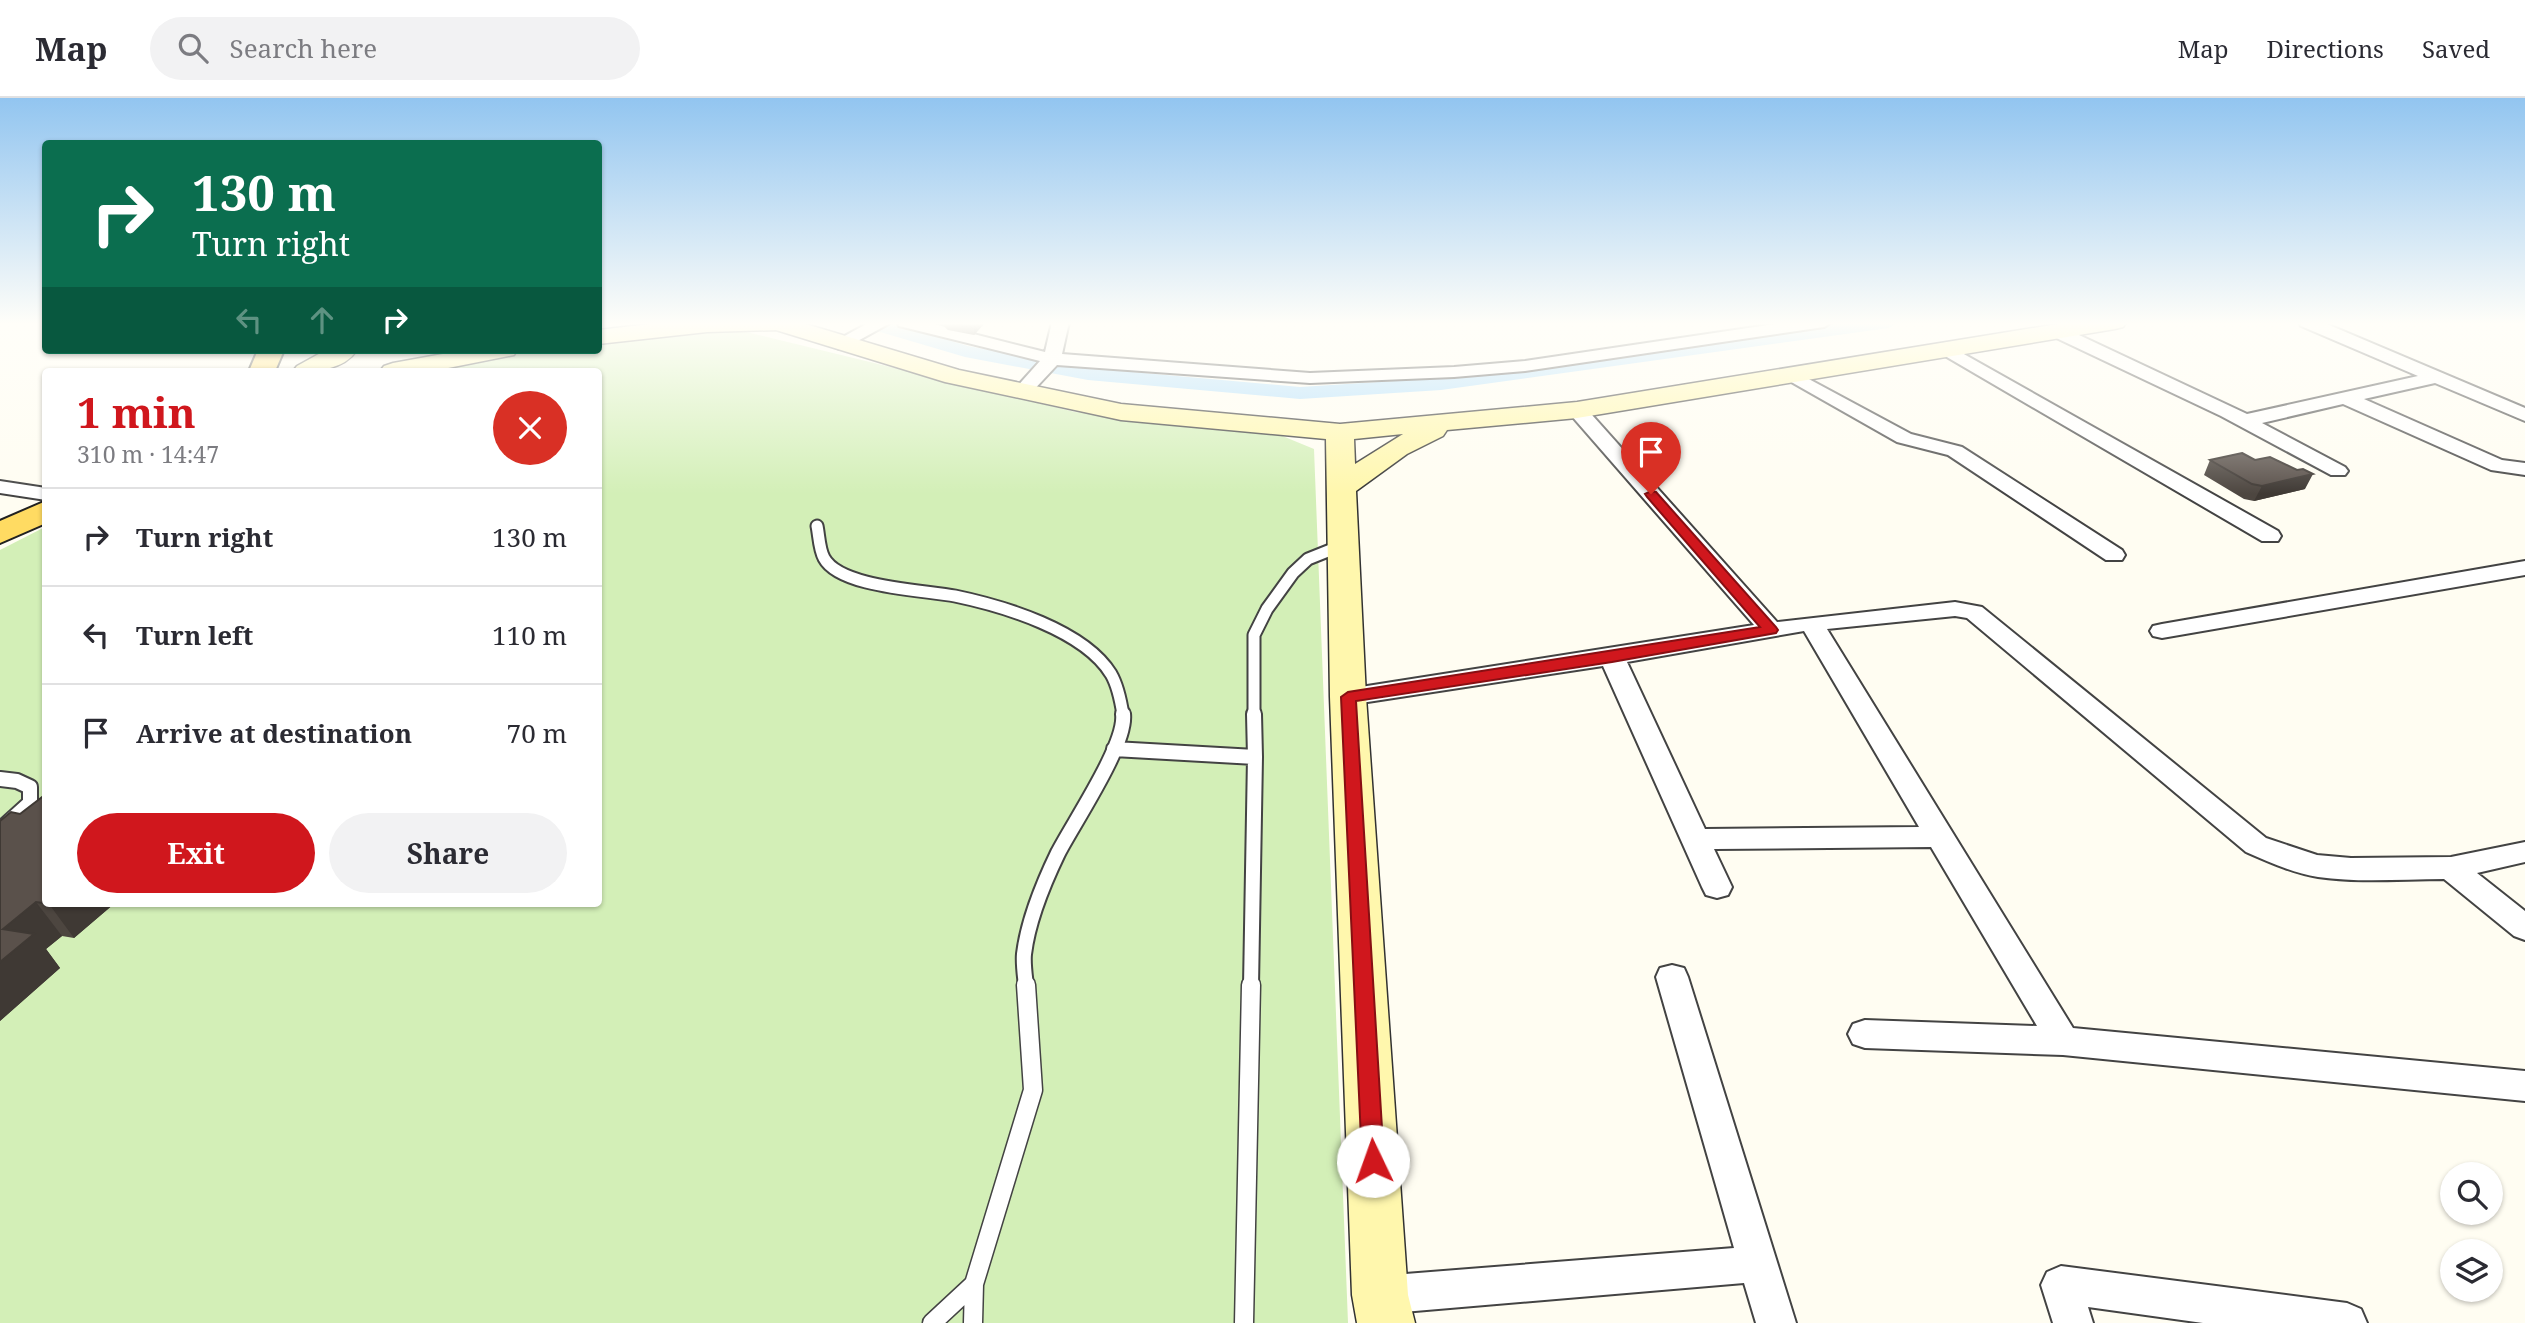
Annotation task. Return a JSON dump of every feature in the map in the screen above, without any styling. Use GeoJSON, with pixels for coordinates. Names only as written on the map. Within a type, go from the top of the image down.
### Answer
{"type":"FeatureCollection","features":[{"type":"Feature","properties":{"kind":"main road"},"geometry":{"type":"LineString","coordinates":[[0,533],[42,512]]}},
{"type":"Feature","properties":{"kind":"street"},"geometry":{"type":"LineString","coordinates":[[972,379],[1027,386],[1121,412],[1340,432],[1577,410],[1766,379]]}},
{"type":"Feature","properties":{"kind":"street"},"geometry":{"type":"LineString","coordinates":[[1027,386],[1034,379]]}},
{"type":"Feature","properties":{"kind":"street"},"geometry":{"type":"LineString","coordinates":[[1799,379],[1904,438],[1955,451],[2114,555]]}},
{"type":"Feature","properties":{"kind":"street"},"geometry":{"type":"LineString","coordinates":[[1998,379],[2270,536]]}},
{"type":"Feature","properties":{"kind":"street"},"geometry":{"type":"LineString","coordinates":[[2157,379],[2244,421],[2338,471]]}},
{"type":"Feature","properties":{"kind":"street"},"geometry":{"type":"LineString","coordinates":[[2244,421],[2428,379]]}},
{"type":"Feature","properties":{"kind":"street"},"geometry":{"type":"LineString","coordinates":[[2442,379],[2525,415]]}},
{"type":"Feature","properties":{"kind":"street"},"geometry":{"type":"LineString","coordinates":[[2345,398],[2498,466],[2525,469]]}},
{"type":"Feature","properties":{"kind":"street"},"geometry":{"type":"LineString","coordinates":[[1577,410],[1771,630]]}},
{"type":"Feature","properties":{"kind":"street"},"geometry":{"type":"LineString","coordinates":[[1341,488],[1396,447],[1453,422]]}},
{"type":"Feature","properties":{"kind":"street"},"geometry":{"type":"LineString","coordinates":[[1340,432],[1348,697],[1383,1309],[1758,1265]]}},
{"type":"Feature","properties":{"kind":"street"},"geometry":{"type":"LineString","coordinates":[[0,487],[42,493]]}},
{"type":"Feature","properties":{"kind":"street"},"geometry":{"type":"LineString","coordinates":[[2162,631],[2525,568]]}},
{"type":"Feature","properties":{"kind":"street"},"geometry":{"type":"LineString","coordinates":[[1348,697],[1612,657],[1811,622],[1955,609],[1974,612],[2256,845],[2317,866],[2351,869],[2451,868],[2525,852]]}},
{"type":"Feature","properties":{"kind":"street"},"geometry":{"type":"LineString","coordinates":[[1811,622],[2063,1041]]}},
{"type":"Feature","properties":{"kind":"street"},"geometry":{"type":"LineString","coordinates":[[1612,657],[1717,887]]}},
{"type":"Feature","properties":{"kind":"street"},"geometry":{"type":"LineString","coordinates":[[1695,839],[1940,836]]}},
{"type":"Feature","properties":{"kind":"street"},"geometry":{"type":"LineString","coordinates":[[2451,868],[2525,928]]}},
{"type":"Feature","properties":{"kind":"street"},"geometry":{"type":"LineString","coordinates":[[1672,977],[1776,1323]]}},
{"type":"Feature","properties":{"kind":"street"},"geometry":{"type":"LineString","coordinates":[[1865,1034],[2063,1041],[2525,1086]]}},
{"type":"Feature","properties":{"kind":"street"},"geometry":{"type":"LineString","coordinates":[[2073,1323],[2061,1285],[2347,1323]]}},
{"type":"Feature","properties":{"kind":"lane"},"geometry":{"type":"LineString","coordinates":[[817,527],[824,558],[838,571],[864,581],[903,590],[955,596],[1033,619],[1066,634],[1092,654],[1111,674],[1121,702],[1124,725],[1114,749],[1057,855],[1033,918],[1024,955],[1033,1090],[974,1284],[972,1323]]}},
{"type":"Feature","properties":{"kind":"lane"},"geometry":{"type":"LineString","coordinates":[[1244,1323],[1255,757],[1252,669],[1254,635],[1267,609],[1293,573],[1308,559],[1343,545]]}},
{"type":"Feature","properties":{"kind":"lane"},"geometry":{"type":"LineString","coordinates":[[1114,749],[1255,757]]}},
{"type":"Feature","properties":{"kind":"lane"},"geometry":{"type":"LineString","coordinates":[[0,779],[18,781],[30,787],[30,803],[0,830]]}},
{"type":"Feature","properties":{"kind":"lane"},"geometry":{"type":"LineString","coordinates":[[932,1323],[974,1284]]}},
{"type":"Feature","properties":{"kind":"green space"},"geometry":{"type":"Polygon","coordinates":[[[602,379],[940,379],[1075,412],[1280,435],[1314,449],[1348,1323],[0,1323],[0,550],[42,529],[42,907],[602,907],[602,379]]]}},
{"type":"Feature","properties":{"kind":"building"},"geometry":{"type":"Polygon","coordinates":[[[2242,453],[2255,460],[2270,457],[2297,470],[2303,469],[2313,474],[2262,486],[2252,484],[2210,460],[2242,453]]]}},
{"type":"Feature","properties":{"kind":"building"},"geometry":{"type":"Polygon","coordinates":[[[42,797],[42,903],[36,902],[3,929],[34,934],[0,962],[0,821],[11,812],[20,814],[42,797]]]}},
{"type":"Feature","properties":{"kind":"waterway"},"geometry":{"type":"LineString","coordinates":[[1146,379],[1300,393],[1476,379]]}},
{"type":"Feature","properties":{"kind":"route"},"geometry":{"type":"LineString","coordinates":[[1373,1161],[1348,697],[1771,630],[1651,494]]}}]}
